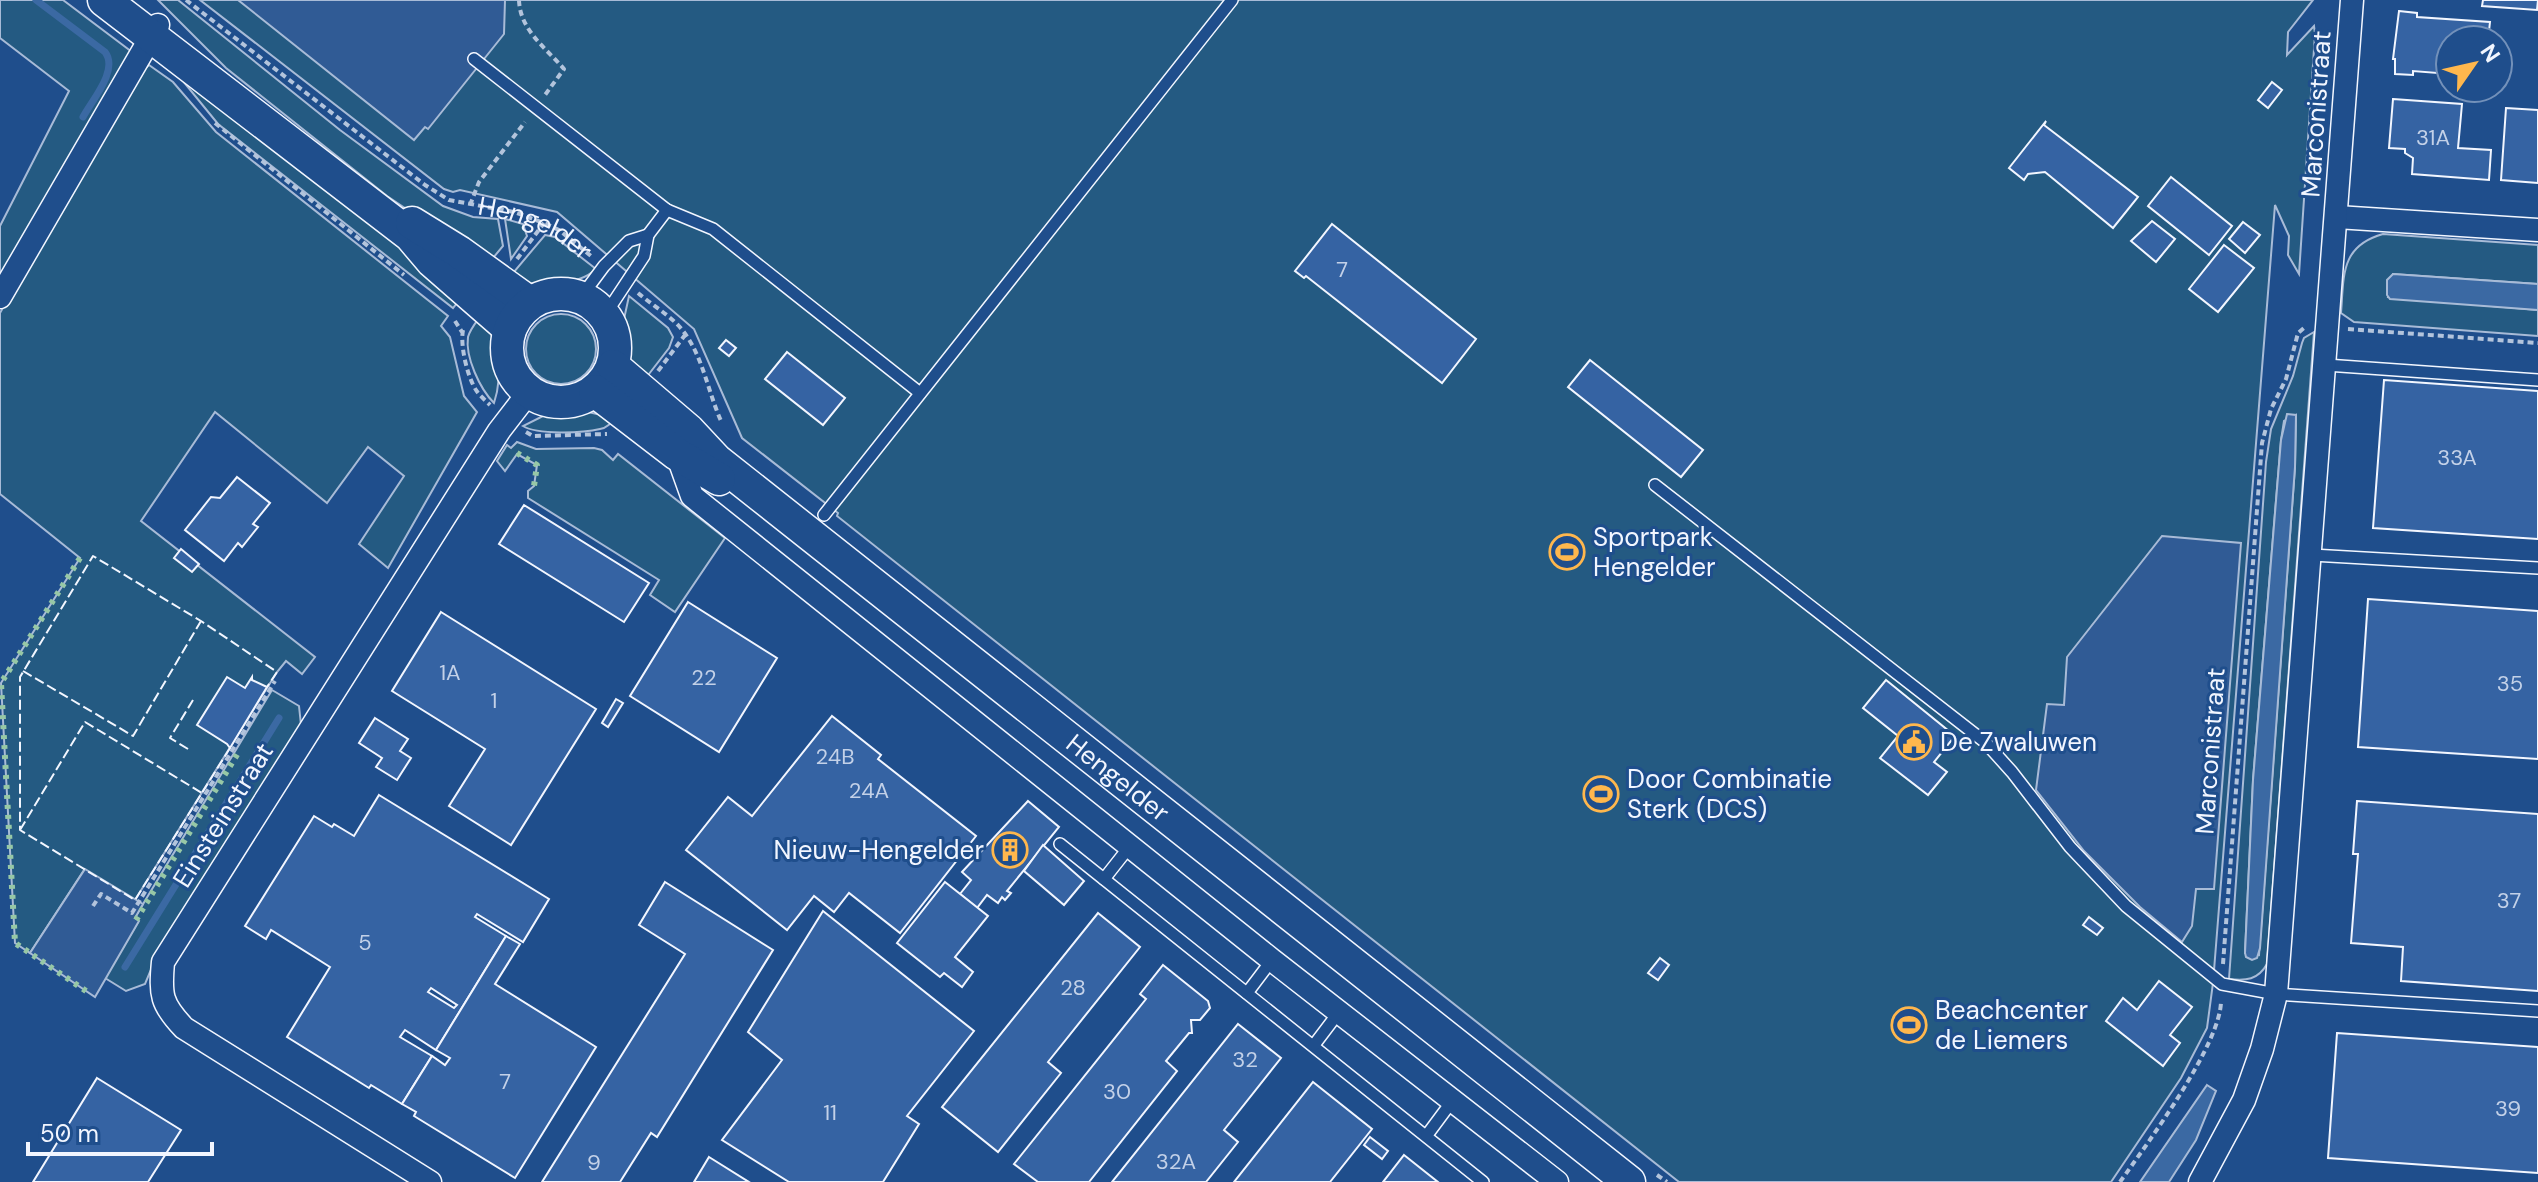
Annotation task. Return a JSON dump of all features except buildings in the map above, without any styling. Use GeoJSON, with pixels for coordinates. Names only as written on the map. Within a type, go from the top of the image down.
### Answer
{"type":"FeatureCollection","features":[{"type":"Feature","properties":{"kind":"main road","name":"Hengelder"},"geometry":{"type":"LineString","coordinates":[[104,0],[156,30],[418,228],[459,252],[491,293],[510,329]]}},
{"type":"Feature","properties":{"kind":"main road","name":"Hengelder"},"geometry":{"type":"LineString","coordinates":[[131,0],[156,30]]}},
{"type":"Feature","properties":{"kind":"main road","name":"Hengelder"},"geometry":{"type":"LineString","coordinates":[[491,293],[530,303]]}},
{"type":"Feature","properties":{"kind":"main road"},"geometry":{"type":"LineString","coordinates":[[560,293],[593,306],[616,340],[604,379],[569,402],[555,402],[529,392],[512,370],[507,343],[515,319],[530,303],[560,293]]}},
{"type":"Feature","properties":{"kind":"main road","name":"Hengelder"},"geometry":{"type":"LineString","coordinates":[[604,379],[633,402],[677,454],[710,472],[1606,1182]]}},
{"type":"Feature","properties":{"kind":"main road","name":"Hengelder"},"geometry":{"type":"LineString","coordinates":[[633,402],[688,430],[729,470],[1629,1182]]}},
{"type":"Feature","properties":{"kind":"street","name":"Marconistraat"},"geometry":{"type":"LineString","coordinates":[[2200,1182],[2244,1100],[2262,1049],[2276,994],[2312,555],[2326,327],[2352,0]]}},
{"type":"Feature","properties":{"kind":"street"},"geometry":{"type":"LineString","coordinates":[[0,297],[156,30]]}},
{"type":"Feature","properties":{"kind":"street"},"geometry":{"type":"LineString","coordinates":[[2337,217],[2538,230]]}},
{"type":"Feature","properties":{"kind":"street","name":"Einsteinstraat"},"geometry":{"type":"LineString","coordinates":[[430,1182],[184,1028],[168,1011],[160,990],[163,962],[506,420],[529,392]]}},
{"type":"Feature","properties":{"kind":"street","name":"Hengelder"},"geometry":{"type":"LineString","coordinates":[[677,454],[692,496],[1272,960],[1557,1182]]}},
{"type":"Feature","properties":{"kind":"lane"},"geometry":{"type":"LineString","coordinates":[[824,515],[1232,0]]}},
{"type":"Feature","properties":{"kind":"lane"},"geometry":{"type":"LineString","coordinates":[[474,59],[667,210],[713,229],[920,393]]}},
{"type":"Feature","properties":{"kind":"lane"},"geometry":{"type":"LineString","coordinates":[[593,306],[626,284],[644,256],[648,235],[667,210]]}},
{"type":"Feature","properties":{"kind":"lane"},"geometry":{"type":"LineString","coordinates":[[593,306],[604,266],[629,241],[648,235]]}},
{"type":"Feature","properties":{"kind":"lane"},"geometry":{"type":"LineString","coordinates":[[2326,365],[2538,380]]}},
{"type":"Feature","properties":{"kind":"lane"},"geometry":{"type":"LineString","coordinates":[[1655,485],[1985,742],[2070,847],[2126,906],[2222,984],[2276,994],[2538,1011]]}},
{"type":"Feature","properties":{"kind":"lane"},"geometry":{"type":"LineString","coordinates":[[2312,555],[2538,568]]}},
{"type":"Feature","properties":{"kind":"lane"},"geometry":{"type":"LineString","coordinates":[[1060,844],[1483,1182]]}},
{"type":"Feature","properties":{"kind":"lane"},"geometry":{"type":"LineString","coordinates":[[1104,879],[1130,846]]}},
{"type":"Feature","properties":{"kind":"lane"},"geometry":{"type":"LineString","coordinates":[[1247,993],[1272,960]]}},
{"type":"Feature","properties":{"kind":"lane"},"geometry":{"type":"LineString","coordinates":[[1314,1045],[1340,1011]]}},
{"type":"Feature","properties":{"kind":"lane"},"geometry":{"type":"LineString","coordinates":[[1427,1135],[1454,1100]]}},
{"type":"Feature","properties":{"kind":"path","name":"Hengelder"},"geometry":{"type":"LineString","coordinates":[[186,0],[425,185],[449,200],[514,212],[544,223],[559,230],[604,266]]}},
{"type":"Feature","properties":{"kind":"path"},"geometry":{"type":"LineString","coordinates":[[544,223],[462,332],[476,390],[506,420],[533,436],[605,435],[685,335]]}},
{"type":"Feature","properties":{"kind":"path"},"geometry":{"type":"LineString","coordinates":[[626,284],[677,324],[685,335],[700,363],[725,429]]}},
{"type":"Feature","properties":{"kind":"path","name":"Marconistraat"},"geometry":{"type":"LineString","coordinates":[[2120,1182],[2155,1132],[2221,1016],[2262,443],[2268,417],[2286,379],[2298,333],[2306,326],[2326,327]]}},
{"type":"Feature","properties":{"kind":"path"},"geometry":{"type":"LineString","coordinates":[[2326,327],[2538,343]]}},
{"type":"Feature","properties":{"kind":"path"},"geometry":{"type":"LineString","coordinates":[[93,906],[101,894],[132,913],[275,681]]}},
{"type":"Feature","properties":{"kind":"shaded area"},"geometry":{"type":"Polygon","coordinates":[[[0,0],[63,0],[132,52],[0,291],[0,226],[69,91],[0,38],[0,0]]]}},
{"type":"Feature","properties":{"kind":"shaded area"},"geometry":{"type":"Polygon","coordinates":[[[158,0],[178,0],[340,130],[443,206],[473,217],[498,219],[503,246],[488,264],[387,196],[226,68],[158,0]]]}},
{"type":"Feature","properties":{"kind":"shaded area","name":"Sportpark Hengelder"},"geometry":{"type":"Polygon","coordinates":[[[200,0],[2313,0],[2288,32],[2287,55],[2314,26],[2315,34],[2299,274],[2288,255],[2289,236],[2275,205],[2213,983],[2207,1028],[2181,1078],[2111,1182],[1679,1182],[742,438],[694,329],[557,212],[444,189],[200,0]]]}},
{"type":"Feature","properties":{"kind":"shaded area"},"geometry":{"type":"Polygon","coordinates":[[[238,0],[505,0],[504,34],[428,129],[425,127],[414,140],[238,0]]]}},
{"type":"Feature","properties":{"kind":"shaded area"},"geometry":{"type":"Polygon","coordinates":[[[149,65],[173,82],[216,132],[448,316],[441,326],[450,337],[464,396],[477,412],[388,568],[359,544],[404,476],[368,447],[327,503],[215,412],[141,521],[315,657],[302,674],[286,661],[277,672],[135,900],[84,870],[30,953],[15,943],[1,683],[80,558],[0,494],[0,313],[132,80],[149,65]]]}},
{"type":"Feature","properties":{"kind":"shaded area"},"geometry":{"type":"Polygon","coordinates":[[[178,75],[191,75],[461,298],[453,308],[218,124],[178,75]]]}},
{"type":"Feature","properties":{"kind":"shaded area"},"geometry":{"type":"Polygon","coordinates":[[[505,219],[523,224],[527,236],[511,259],[505,219]]]}},
{"type":"Feature","properties":{"kind":"shaded area"},"geometry":{"type":"Polygon","coordinates":[[[2383,234],[2538,245],[2538,284],[2393,274],[2388,297],[2538,310],[2538,336],[2354,322],[2341,313],[2347,264],[2359,246],[2383,234]]]}},
{"type":"Feature","properties":{"kind":"shaded area"},"geometry":{"type":"Polygon","coordinates":[[[545,235],[555,237],[596,269],[578,279],[554,284],[508,279],[545,235]]]}},
{"type":"Feature","properties":{"kind":"shaded area"},"geometry":{"type":"Polygon","coordinates":[[[2393,274],[2538,284],[2538,310],[2390,299],[2387,280],[2393,274]]]}},
{"type":"Feature","properties":{"kind":"shaded area"},"geometry":{"type":"Polygon","coordinates":[[[629,296],[668,328],[673,337],[669,348],[642,383],[628,356],[624,319],[629,296]]]}},
{"type":"Feature","properties":{"kind":"shaded area"},"geometry":{"type":"Polygon","coordinates":[[[482,314],[492,334],[499,369],[494,403],[479,381],[469,354],[468,337],[482,314]]]}},
{"type":"Feature","properties":{"kind":"shaded area"},"geometry":{"type":"Polygon","coordinates":[[[554,314],[568,314],[590,329],[596,349],[594,362],[586,374],[568,384],[554,384],[532,369],[526,356],[526,342],[541,320],[554,314]]]}},
{"type":"Feature","properties":{"kind":"shaded area"},"geometry":{"type":"Polygon","coordinates":[[[2314,332],[2267,964],[2251,978],[2229,979],[2266,462],[2271,429],[2293,376],[2304,338],[2314,332]],[[2296,415],[2284,421],[2281,440],[2253,780],[2245,953],[2259,955],[2295,467],[2296,415]]]}},
{"type":"Feature","properties":{"kind":"shaded area"},"geometry":{"type":"Polygon","coordinates":[[[588,412],[615,418],[605,428],[583,431],[549,432],[523,426],[543,416],[588,412]]]}},
{"type":"Feature","properties":{"kind":"shaded area"},"geometry":{"type":"Polygon","coordinates":[[[2287,414],[2296,415],[2295,467],[2260,948],[2257,958],[2252,960],[2245,953],[2253,780],[2281,440],[2287,414]]]}},
{"type":"Feature","properties":{"kind":"shaded area"},"geometry":{"type":"Polygon","coordinates":[[[517,442],[536,449],[594,448],[602,450],[613,460],[618,454],[725,538],[675,612],[650,595],[659,580],[528,498],[528,491],[534,486],[537,465],[517,454],[505,471],[497,461],[507,445],[511,448],[517,442]]]}},
{"type":"Feature","properties":{"kind":"shaded area"},"geometry":{"type":"Polygon","coordinates":[[[2162,536],[2241,543],[2214,889],[2196,889],[2192,926],[2182,942],[2140,907],[2084,851],[2036,790],[2047,704],[2064,705],[2067,657],[2162,536]]]}},
{"type":"Feature","properties":{"kind":"shaded area"},"geometry":{"type":"Polygon","coordinates":[[[272,690],[299,706],[301,725],[155,960],[145,984],[126,991],[105,978],[138,922],[134,919],[272,690]]]}},
{"type":"Feature","properties":{"kind":"shaded area"},"geometry":{"type":"Polygon","coordinates":[[[85,869],[143,904],[135,918],[139,921],[95,997],[30,953],[85,869]]]}},
{"type":"Feature","properties":{"kind":"shaded area"},"geometry":{"type":"Polygon","coordinates":[[[2207,1085],[2216,1091],[2196,1140],[2169,1182],[2140,1182],[2207,1085]]]}},
{"type":"Feature","properties":{"kind":"waterway"},"geometry":{"type":"LineString","coordinates":[[36,0],[105,52],[108,59],[107,76],[83,117]]}},
{"type":"Feature","properties":{"kind":"waterway"},"geometry":{"type":"LineString","coordinates":[[125,967],[279,718]]}},
{"type":"Feature","properties":{"kind":"hedge"},"geometry":{"type":"LineString","coordinates":[[517,453],[537,465],[534,486]]}},
{"type":"Feature","properties":{"kind":"hedge"},"geometry":{"type":"LineString","coordinates":[[80,558],[1,683],[15,943],[89,993]]}},
{"type":"Feature","properties":{"kind":"hedge"},"geometry":{"type":"LineString","coordinates":[[136,920],[238,753]]}},
{"type":"Feature","properties":{"kind":"fence"},"geometry":{"type":"LineString","coordinates":[[230,748],[135,900],[20,830],[20,677],[93,556],[201,621],[277,672],[267,687]]}},
{"type":"Feature","properties":{"kind":"fence"},"geometry":{"type":"LineString","coordinates":[[23,671],[133,736],[201,621]]}},
{"type":"Feature","properties":{"kind":"fence"},"geometry":{"type":"LineString","coordinates":[[188,749],[170,738],[193,700]]}},
{"type":"Feature","properties":{"kind":"fence"},"geometry":{"type":"LineString","coordinates":[[20,830],[85,722],[202,793]]}},
{"type":"Feature","properties":{"kind":"place","name":"Sportpark Hengelder"},"geometry":{"type":"Point","coordinates":[1567,552]}},
{"type":"Feature","properties":{"kind":"place","name":"De Zwaluwen"},"geometry":{"type":"Point","coordinates":[1914,742]}},
{"type":"Feature","properties":{"kind":"place","name":"Door Combinatie Sterk (DCS)"},"geometry":{"type":"Point","coordinates":[1601,794]}},
{"type":"Feature","properties":{"kind":"place","name":"Nieuw-Hengelder"},"geometry":{"type":"Point","coordinates":[1010,850]}},
{"type":"Feature","properties":{"kind":"place","name":"Beachcenter de Liemers"},"geometry":{"type":"Point","coordinates":[1909,1025]}}]}
